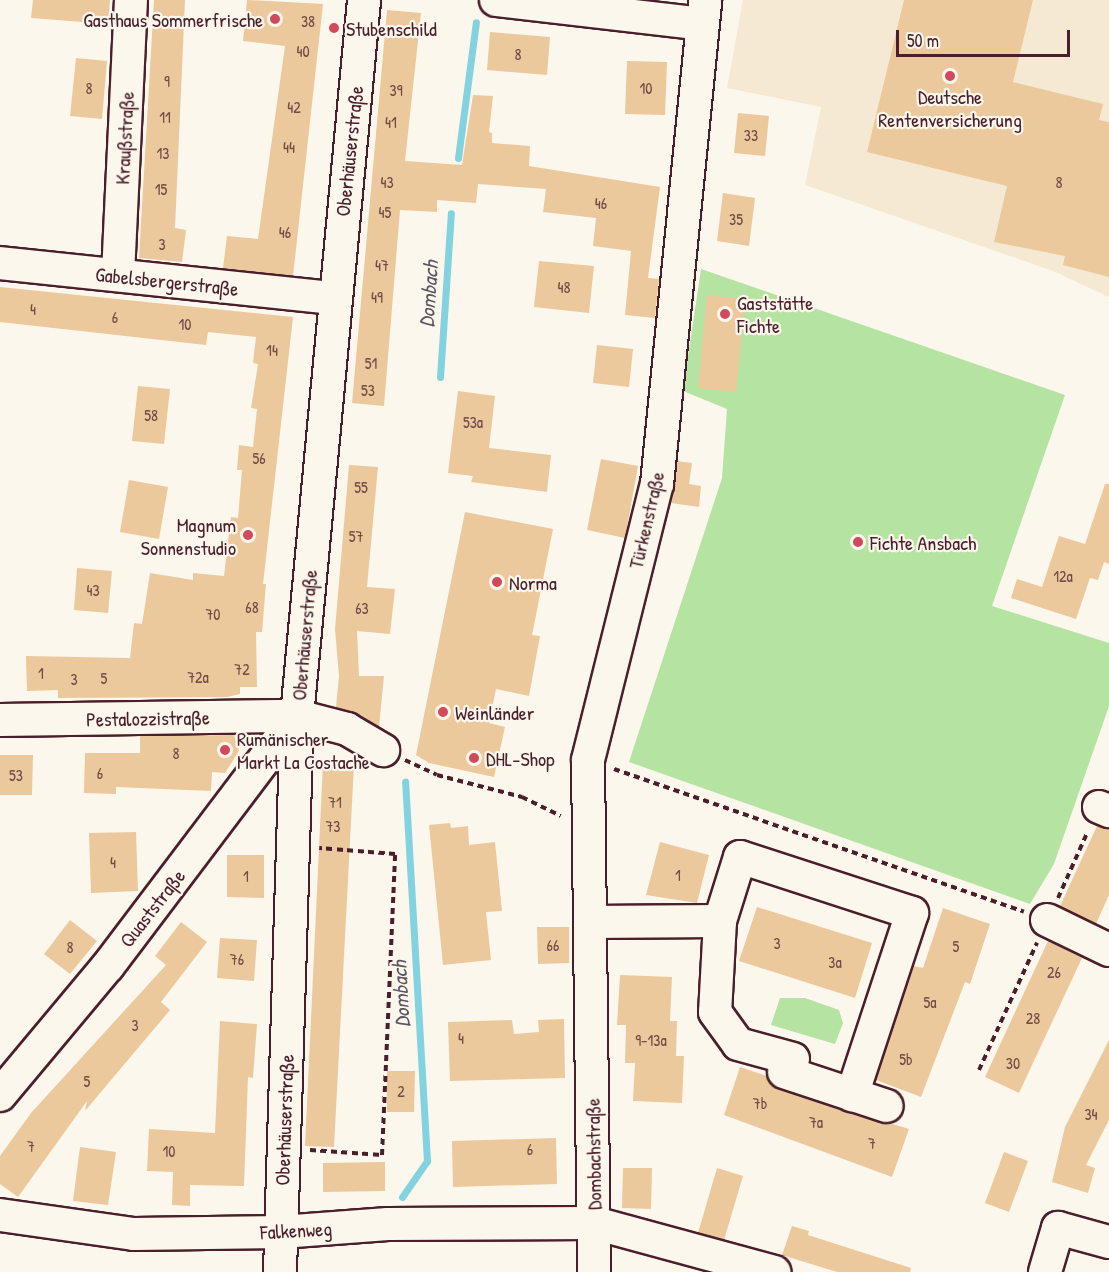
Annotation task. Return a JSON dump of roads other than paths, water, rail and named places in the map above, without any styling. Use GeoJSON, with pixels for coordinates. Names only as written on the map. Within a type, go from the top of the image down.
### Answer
{"type":"FeatureCollection","features":[{"type":"Feature","properties":{"kind":"street","name":"Kraußstraße"},"geometry":{"type":"LineString","coordinates":[[118,275],[131,0]]}},
{"type":"Feature","properties":{"kind":"street","name":"Oberhäuserstraße"},"geometry":{"type":"LineString","coordinates":[[280,1272],[282,1149],[295,846],[297,716],[334,298],[364,0]]}},
{"type":"Feature","properties":{"kind":"street"},"geometry":{"type":"LineString","coordinates":[[496,0],[703,12]]}},
{"type":"Feature","properties":{"kind":"street","name":"Türkenstraße"},"geometry":{"type":"LineString","coordinates":[[592,1036],[588,760],[657,483],[703,12]]}},
{"type":"Feature","properties":{"kind":"street","name":"Gabelsbergerstraße"},"geometry":{"type":"LineString","coordinates":[[0,263],[334,298]]}},
{"type":"Feature","properties":{"kind":"street","name":"Pestalozzistraße"},"geometry":{"type":"LineString","coordinates":[[0,720],[297,716],[347,729],[383,750]]}},
{"type":"Feature","properties":{"kind":"street","name":"Quaststraße"},"geometry":{"type":"LineString","coordinates":[[0,1095],[108,966],[297,716]]}},
{"type":"Feature","properties":{"kind":"street"},"geometry":{"type":"LineString","coordinates":[[852,1095],[912,913],[740,857],[720,921],[716,1012],[720,1020],[738,1044],[852,1095],[887,1106]]}},
{"type":"Feature","properties":{"kind":"street"},"geometry":{"type":"LineString","coordinates":[[1047,920],[1109,951]]}},
{"type":"Feature","properties":{"kind":"street"},"geometry":{"type":"LineString","coordinates":[[590,922],[720,921]]}},
{"type":"Feature","properties":{"kind":"street","name":"Dombachstraße"},"geometry":{"type":"LineString","coordinates":[[592,1036],[594,1272]]}},
{"type":"Feature","properties":{"kind":"street","name":"Falkenweg"},"geometry":{"type":"LineString","coordinates":[[0,1215],[134,1234],[281,1232],[406,1224],[594,1223],[774,1272]]}},
{"type":"Feature","properties":{"kind":"street"},"geometry":{"type":"LineString","coordinates":[[1045,1272],[1058,1228],[1109,1242]]}},
{"type":"Feature","properties":{"kind":"waterway","name":"Dombach"},"geometry":{"type":"LineString","coordinates":[[458,158],[476,22]]}},
{"type":"Feature","properties":{"kind":"waterway","name":"Dombach"},"geometry":{"type":"LineString","coordinates":[[440,377],[451,213]]}},
{"type":"Feature","properties":{"kind":"waterway","name":"Dombach"},"geometry":{"type":"LineString","coordinates":[[402,1197],[427,1161],[405,782]]}},
{"type":"Feature","properties":{"kind":"place","name":"Gasthaus Sommerfrische"},"geometry":{"type":"Point","coordinates":[275,19]}},
{"type":"Feature","properties":{"kind":"place","name":"Stubenschild"},"geometry":{"type":"Point","coordinates":[334,28]}},
{"type":"Feature","properties":{"kind":"place","name":"Deutsche Rentenversicherung"},"geometry":{"type":"Point","coordinates":[950,76]}},
{"type":"Feature","properties":{"kind":"place","name":"Gaststätte Fichte"},"geometry":{"type":"Point","coordinates":[725,314]}},
{"type":"Feature","properties":{"kind":"place","name":"Magnum Sonnenstudio"},"geometry":{"type":"Point","coordinates":[248,535]}},
{"type":"Feature","properties":{"kind":"place","name":"Fichte Ansbach"},"geometry":{"type":"Point","coordinates":[858,542]}},
{"type":"Feature","properties":{"kind":"place","name":"Norma"},"geometry":{"type":"Point","coordinates":[497,582]}},
{"type":"Feature","properties":{"kind":"place","name":"Weinländer"},"geometry":{"type":"Point","coordinates":[443,712]}},
{"type":"Feature","properties":{"kind":"place","name":"Rumänischer Markt La Costache"},"geometry":{"type":"Point","coordinates":[225,750]}},
{"type":"Feature","properties":{"kind":"place","name":"DHL-Shop"},"geometry":{"type":"Point","coordinates":[474,758]}}]}
